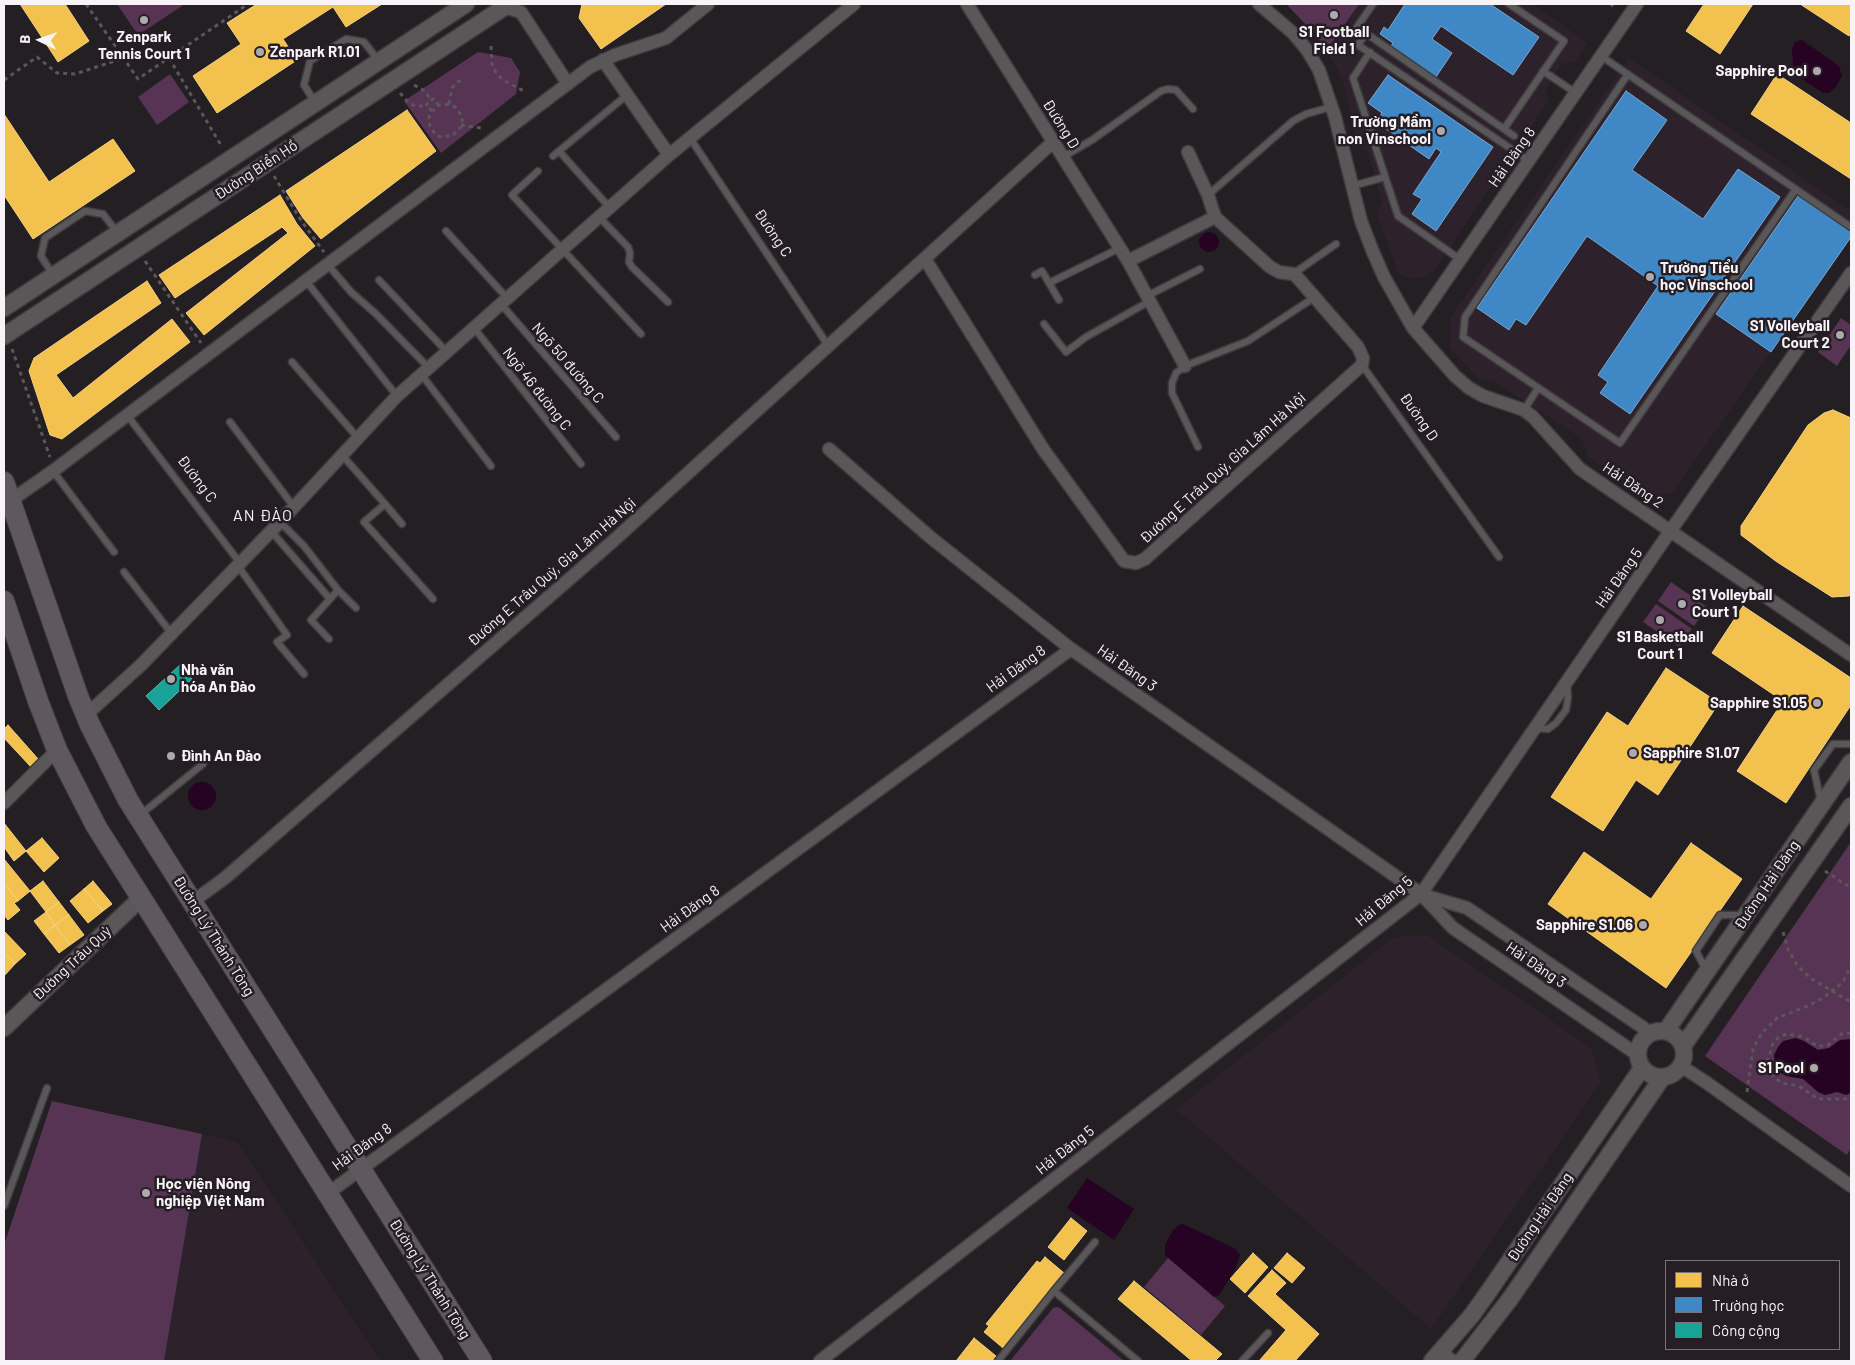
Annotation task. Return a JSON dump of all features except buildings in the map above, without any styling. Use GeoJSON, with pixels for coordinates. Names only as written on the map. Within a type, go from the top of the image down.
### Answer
{"type":"FeatureCollection","features":[{"type":"Feature","properties":{"kind":"main road","name":"Đường Lý Thánh Tông"},"geometry":{"type":"LineString","coordinates":[[7,491],[70,675],[86,715],[110,765],[138,816],[482,1361]]}},
{"type":"Feature","properties":{"kind":"main road"},"geometry":{"type":"LineString","coordinates":[[4,601],[7,623],[57,750],[96,826],[140,899],[432,1361]]}},
{"type":"Feature","properties":{"kind":"street","name":"Đường Biển Hồ"},"geometry":{"type":"LineString","coordinates":[[4,308],[466,4]]}},
{"type":"Feature","properties":{"kind":"street"},"geometry":{"type":"LineString","coordinates":[[7,491],[53,470],[306,281],[326,258],[590,67],[603,60],[666,38],[708,4]]}},
{"type":"Feature","properties":{"kind":"street"},"geometry":{"type":"LineString","coordinates":[[86,715],[142,665],[276,526],[397,396],[669,155],[854,4]]}},
{"type":"Feature","properties":{"kind":"street","name":"Đường D"},"geometry":{"type":"LineString","coordinates":[[967,4],[1128,261],[1184,366]]}},
{"type":"Feature","properties":{"kind":"street","name":"Hải Đăng 2"},"geometry":{"type":"LineString","coordinates":[[1260,4],[1285,25],[1307,50],[1318,70],[1332,107],[1361,221],[1386,282],[1413,328],[1469,388],[1483,396],[1524,410],[1580,469],[1851,655]]}},
{"type":"Feature","properties":{"kind":"street","name":"Hải Đăng 8"},"geometry":{"type":"LineString","coordinates":[[1413,328],[1637,4]]}},
{"type":"Feature","properties":{"kind":"street","name":"Đường Biển Hồ"},"geometry":{"type":"LineString","coordinates":[[8,343],[511,6]]}},
{"type":"Feature","properties":{"kind":"street"},"geometry":{"type":"LineString","coordinates":[[511,6],[568,84]]}},
{"type":"Feature","properties":{"kind":"street"},"geometry":{"type":"LineString","coordinates":[[603,60],[669,155]]}},
{"type":"Feature","properties":{"kind":"street","name":"Đường E Trâu Quỳ, Gia Lâm Hà Nội"},"geometry":{"type":"LineString","coordinates":[[192,902],[225,878],[612,542],[1054,142]]}},
{"type":"Feature","properties":{"kind":"street"},"geometry":{"type":"LineString","coordinates":[[1128,261],[1215,217],[1208,195],[1188,152]]}},
{"type":"Feature","properties":{"kind":"street","name":"Đường D"},"geometry":{"type":"LineString","coordinates":[[1215,217],[1270,267],[1279,272],[1293,274],[1358,348],[1363,358],[1362,365]]}},
{"type":"Feature","properties":{"kind":"street","name":"Đường E Trâu Quỳ, Gia Lâm Hà Nội"},"geometry":{"type":"LineString","coordinates":[[925,258],[1043,450],[1124,561],[1136,563],[1146,558],[1362,365]]}},
{"type":"Feature","properties":{"kind":"street","name":"Hải Đăng 5"},"geometry":{"type":"LineString","coordinates":[[820,1361],[1421,894],[1671,530],[1851,273]]}},
{"type":"Feature","properties":{"kind":"street","name":"Hải Đăng 3"},"geometry":{"type":"LineString","coordinates":[[830,448],[930,537],[1071,649],[1421,894],[1453,928],[1640,1062]]}},
{"type":"Feature","properties":{"kind":"street","name":"Hải Đăng 8"},"geometry":{"type":"LineString","coordinates":[[327,1194],[1071,649]]}},
{"type":"Feature","properties":{"kind":"street"},"geometry":{"type":"LineString","coordinates":[[4,803],[57,750]]}},
{"type":"Feature","properties":{"kind":"street","name":"Đường Hải Đăng"},"geometry":{"type":"LineString","coordinates":[[1659,1032],[1707,973],[1851,762]]}},
{"type":"Feature","properties":{"kind":"street","name":"Đường Hải Đăng"},"geometry":{"type":"LineString","coordinates":[[1683,1046],[1851,806]]}},
{"type":"Feature","properties":{"kind":"street","name":"Hải Đăng 3"},"geometry":{"type":"LineString","coordinates":[[1421,894],[1467,908],[1659,1032]]}},
{"type":"Feature","properties":{"kind":"street","name":"Đường Trâu Quỳ"},"geometry":{"type":"LineString","coordinates":[[4,1028],[140,899]]}},
{"type":"Feature","properties":{"kind":"street"},"geometry":{"type":"LineString","coordinates":[[1659,1032],[1674,1034],[1683,1046],[1684,1054],[1681,1066],[1674,1074],[1662,1078],[1652,1076],[1640,1062],[1640,1044],[1659,1032]]}},
{"type":"Feature","properties":{"kind":"street","name":"Đường Hải Đăng"},"geometry":{"type":"LineString","coordinates":[[1442,1358],[1487,1294],[1640,1062]]}},
{"type":"Feature","properties":{"kind":"street"},"geometry":{"type":"LineString","coordinates":[[1681,1066],[1851,1186]]}},
{"type":"Feature","properties":{"kind":"street","name":"Đường Hải Đăng"},"geometry":{"type":"LineString","coordinates":[[1462,1361],[1510,1300],[1662,1078]]}},
{"type":"Feature","properties":{"kind":"lane"},"geometry":{"type":"LineString","coordinates":[[1373,4],[1357,27],[1514,136]]}},
{"type":"Feature","properties":{"kind":"lane"},"geometry":{"type":"LineString","coordinates":[[1504,129],[1564,41],[1509,4]]}},
{"type":"Feature","properties":{"kind":"lane"},"geometry":{"type":"LineString","coordinates":[[1366,33],[1358,45],[1529,161]]}},
{"type":"Feature","properties":{"kind":"lane"},"geometry":{"type":"LineString","coordinates":[[316,103],[304,84],[310,61],[346,39],[364,42],[379,61]]}},
{"type":"Feature","properties":{"kind":"lane"},"geometry":{"type":"LineString","coordinates":[[1370,52],[1353,78],[1398,216],[1460,260]]}},
{"type":"Feature","properties":{"kind":"lane"},"geometry":{"type":"LineString","coordinates":[[1602,56],[1851,227]]}},
{"type":"Feature","properties":{"kind":"lane"},"geometry":{"type":"LineString","coordinates":[[1543,71],[1576,93]]}},
{"type":"Feature","properties":{"kind":"lane"},"geometry":{"type":"LineString","coordinates":[[1628,74],[1465,317],[1463,337],[1620,443],[1796,189]]}},
{"type":"Feature","properties":{"kind":"lane"},"geometry":{"type":"LineString","coordinates":[[1063,157],[1092,140],[1161,91],[1168,89],[1176,90],[1193,109]]}},
{"type":"Feature","properties":{"kind":"lane"},"geometry":{"type":"LineString","coordinates":[[1439,100],[1446,89]]}},
{"type":"Feature","properties":{"kind":"lane"},"geometry":{"type":"LineString","coordinates":[[553,156],[627,95]]}},
{"type":"Feature","properties":{"kind":"lane"},"geometry":{"type":"LineString","coordinates":[[1208,195],[1293,121],[1306,114],[1332,107]]}},
{"type":"Feature","properties":{"kind":"lane","name":"Đường C"},"geometry":{"type":"LineString","coordinates":[[690,138],[829,347]]}},
{"type":"Feature","properties":{"kind":"lane"},"geometry":{"type":"LineString","coordinates":[[560,151],[610,208]]}},
{"type":"Feature","properties":{"kind":"lane"},"geometry":{"type":"LineString","coordinates":[[538,171],[512,195],[641,334]]}},
{"type":"Feature","properties":{"kind":"lane"},"geometry":{"type":"LineString","coordinates":[[1352,186],[1385,177]]}},
{"type":"Feature","properties":{"kind":"lane"},"geometry":{"type":"LineString","coordinates":[[54,275],[41,256],[45,238],[85,211],[103,214],[118,233]]}},
{"type":"Feature","properties":{"kind":"lane"},"geometry":{"type":"LineString","coordinates":[[599,218],[628,247],[630,253],[629,262],[632,267],[668,302]]}},
{"type":"Feature","properties":{"kind":"lane"},"geometry":{"type":"LineString","coordinates":[[446,231],[505,301]]}},
{"type":"Feature","properties":{"kind":"lane"},"geometry":{"type":"LineString","coordinates":[[1293,274],[1336,244]]}},
{"type":"Feature","properties":{"kind":"lane"},"geometry":{"type":"LineString","coordinates":[[1049,283],[1120,248]]}},
{"type":"Feature","properties":{"kind":"lane"},"geometry":{"type":"LineString","coordinates":[[326,258],[351,292],[376,314],[425,371],[491,466]]}},
{"type":"Feature","properties":{"kind":"lane"},"geometry":{"type":"LineString","coordinates":[[1044,324],[1066,352],[1148,298],[1200,269]]}},
{"type":"Feature","properties":{"kind":"lane"},"geometry":{"type":"LineString","coordinates":[[1035,275],[1042,271],[1059,300]]}},
{"type":"Feature","properties":{"kind":"lane"},"geometry":{"type":"LineString","coordinates":[[379,280],[447,352]]}},
{"type":"Feature","properties":{"kind":"lane"},"geometry":{"type":"LineString","coordinates":[[306,281],[397,396]]}},
{"type":"Feature","properties":{"kind":"lane"},"geometry":{"type":"LineString","coordinates":[[1198,447],[1172,392],[1172,382],[1176,373],[1184,366],[1248,341],[1315,297]]}},
{"type":"Feature","properties":{"kind":"lane","name":"Ngõ 50 đường C"},"geometry":{"type":"LineString","coordinates":[[505,301],[616,437]]}},
{"type":"Feature","properties":{"kind":"lane","name":"Ngõ 46 đường C"},"geometry":{"type":"LineString","coordinates":[[474,328],[581,464]]}},
{"type":"Feature","properties":{"kind":"lane"},"geometry":{"type":"LineString","coordinates":[[292,362],[358,438]]}},
{"type":"Feature","properties":{"kind":"lane","name":"Đường D"},"geometry":{"type":"LineString","coordinates":[[1362,365],[1499,557]]}},
{"type":"Feature","properties":{"kind":"lane"},"geometry":{"type":"LineString","coordinates":[[1524,410],[1538,388]]}},
{"type":"Feature","properties":{"kind":"lane","name":"Đường C"},"geometry":{"type":"LineString","coordinates":[[127,415],[239,564],[287,635],[277,642],[304,674]]}},
{"type":"Feature","properties":{"kind":"lane"},"geometry":{"type":"LineString","coordinates":[[230,422],[294,507]]}},
{"type":"Feature","properties":{"kind":"lane"},"geometry":{"type":"LineString","coordinates":[[342,454],[402,524]]}},
{"type":"Feature","properties":{"kind":"lane"},"geometry":{"type":"LineString","coordinates":[[53,470],[114,552]]}},
{"type":"Feature","properties":{"kind":"lane"},"geometry":{"type":"LineString","coordinates":[[385,504],[364,522],[433,600]]}},
{"type":"Feature","properties":{"kind":"lane"},"geometry":{"type":"LineString","coordinates":[[276,526],[304,546],[338,590],[356,608]]}},
{"type":"Feature","properties":{"kind":"lane"},"geometry":{"type":"LineString","coordinates":[[276,526],[330,600]]}},
{"type":"Feature","properties":{"kind":"lane"},"geometry":{"type":"LineString","coordinates":[[124,572],[172,634]]}},
{"type":"Feature","properties":{"kind":"lane"},"geometry":{"type":"LineString","coordinates":[[329,639],[311,620],[338,590]]}},
{"type":"Feature","properties":{"kind":"lane"},"geometry":{"type":"LineString","coordinates":[[1822,805],[1814,770],[1832,744],[1851,744]]}},
{"type":"Feature","properties":{"kind":"lane"},"geometry":{"type":"LineString","coordinates":[[138,816],[203,764]]}},
{"type":"Feature","properties":{"kind":"lane"},"geometry":{"type":"LineString","coordinates":[[4,1202],[47,1088]]}},
{"type":"Feature","properties":{"kind":"lane"},"geometry":{"type":"LineString","coordinates":[[998,1361],[1095,1242]]}},
{"type":"Feature","properties":{"kind":"lane"},"geometry":{"type":"LineString","coordinates":[[1054,1291],[1138,1361]]}},
{"type":"Feature","properties":{"kind":"lane"},"geometry":{"type":"LineString","coordinates":[[1242,1361],[1268,1333]]}},
{"type":"Feature","properties":{"kind":"path"},"geometry":{"type":"LineString","coordinates":[[86,4],[138,79],[248,4]]}},
{"type":"Feature","properties":{"kind":"path"},"geometry":{"type":"LineString","coordinates":[[1610,4],[1617,8]]}},
{"type":"Feature","properties":{"kind":"path"},"geometry":{"type":"LineString","coordinates":[[491,46],[492,64],[496,73],[503,80],[524,92]]}},
{"type":"Feature","properties":{"kind":"path"},"geometry":{"type":"LineString","coordinates":[[4,80],[37,57],[57,73],[75,74],[124,58]]}},
{"type":"Feature","properties":{"kind":"path"},"geometry":{"type":"LineString","coordinates":[[169,58],[222,147]]}},
{"type":"Feature","properties":{"kind":"path"},"geometry":{"type":"LineString","coordinates":[[449,104],[452,88],[463,79]]}},
{"type":"Feature","properties":{"kind":"path"},"geometry":{"type":"LineString","coordinates":[[412,85],[421,88],[430,99],[436,100],[438,106]]}},
{"type":"Feature","properties":{"kind":"path"},"geometry":{"type":"LineString","coordinates":[[400,93],[409,103],[415,106],[426,106],[432,110]]}},
{"type":"Feature","properties":{"kind":"path"},"geometry":{"type":"LineString","coordinates":[[426,106],[430,99]]}},
{"type":"Feature","properties":{"kind":"path"},"geometry":{"type":"LineString","coordinates":[[449,104],[456,107],[462,116],[461,125],[458,132],[453,135],[437,136],[430,127],[429,122],[432,110],[438,106],[449,104]]}},
{"type":"Feature","properties":{"kind":"path"},"geometry":{"type":"LineString","coordinates":[[461,125],[481,128]]}},
{"type":"Feature","properties":{"kind":"path"},"geometry":{"type":"LineString","coordinates":[[274,176],[326,258]]}},
{"type":"Feature","properties":{"kind":"path"},"geometry":{"type":"LineString","coordinates":[[145,261],[203,345]]}},
{"type":"Feature","properties":{"kind":"path"},"geometry":{"type":"LineString","coordinates":[[8,343],[53,470]]}},
{"type":"Feature","properties":{"kind":"path"},"geometry":{"type":"LineString","coordinates":[[1825,871],[1851,888]]}},
{"type":"Feature","properties":{"kind":"path"},"geometry":{"type":"LineString","coordinates":[[1783,932],[1788,949],[1797,965],[1810,978],[1851,1002]]}},
{"type":"Feature","properties":{"kind":"path"},"geometry":{"type":"LineString","coordinates":[[1747,1092],[1753,1048],[1762,1032],[1777,1018],[1810,1005],[1833,990],[1843,982],[1851,965]]}},
{"type":"Feature","properties":{"kind":"path"},"geometry":{"type":"LineString","coordinates":[[1851,1033],[1841,1034],[1828,1044],[1821,1046],[1817,1046],[1804,1037],[1787,1034],[1778,1037],[1773,1043],[1768,1060],[1769,1069],[1774,1077],[1782,1083],[1799,1086],[1818,1099],[1845,1099],[1851,1097]]}},
{"type":"Feature","properties":{"kind":"shaded area","name":"Zenpark Tennis Court 1"},"geometry":{"type":"Polygon","coordinates":[[[117,4],[185,4],[138,35],[117,4]]]}},
{"type":"Feature","properties":{"kind":"shaded area"},"geometry":{"type":"Polygon","coordinates":[[[1286,4],[1359,4],[1326,51],[1316,35],[1286,4]]]}},
{"type":"Feature","properties":{"kind":"shaded area","name":"Trường Mầm non Vinschool"},"geometry":{"type":"Polygon","coordinates":[[[1359,4],[1532,4],[1588,43],[1575,62],[1562,63],[1545,89],[1549,100],[1433,272],[1422,278],[1409,278],[1402,276],[1398,272],[1376,213],[1382,202],[1368,152],[1357,146],[1344,85],[1336,66],[1326,51],[1359,4]]]}},
{"type":"Feature","properties":{"kind":"shaded area","name":"Sapphire Pool"},"geometry":{"type":"Polygon","coordinates":[[[1802,40],[1839,66],[1842,76],[1835,88],[1829,93],[1823,93],[1796,75],[1792,49],[1795,42],[1802,40]]]}},
{"type":"Feature","properties":{"kind":"shaded area"},"geometry":{"type":"Polygon","coordinates":[[[478,52],[511,58],[520,72],[516,94],[441,153],[404,101],[478,52]]]}},
{"type":"Feature","properties":{"kind":"shaded area","name":"Trường Tiểu học Vinschool"},"geometry":{"type":"Polygon","coordinates":[[[1629,58],[1851,211],[1851,237],[1672,493],[1645,497],[1588,457],[1581,438],[1494,381],[1478,379],[1450,348],[1450,318],[1629,58]]]}},
{"type":"Feature","properties":{"kind":"shaded area"},"geometry":{"type":"Polygon","coordinates":[[[170,74],[189,102],[157,125],[138,97],[170,74]]]}},
{"type":"Feature","properties":{"kind":"shaded area"},"geometry":{"type":"Polygon","coordinates":[[[1209,232],[1216,235],[1219,242],[1216,249],[1209,252],[1202,249],[1199,242],[1202,235],[1209,232]]]}},
{"type":"Feature","properties":{"kind":"shaded area","name":"S1 Volleyball Court 2"},"geometry":{"type":"Polygon","coordinates":[[[1841,318],[1851,325],[1851,345],[1837,366],[1818,352],[1841,318]]]}},
{"type":"Feature","properties":{"kind":"shaded area","name":"S1 Volleyball Court 1"},"geometry":{"type":"Polygon","coordinates":[[[1671,582],[1707,607],[1694,626],[1658,601],[1671,582]]]}},
{"type":"Feature","properties":{"kind":"shaded area"},"geometry":{"type":"Polygon","coordinates":[[[1656,604],[1692,629],[1679,647],[1643,622],[1656,604]]]}},
{"type":"Feature","properties":{"kind":"shaded area"},"geometry":{"type":"Polygon","coordinates":[[[202,782],[212,786],[216,796],[212,806],[202,810],[192,806],[188,796],[192,786],[202,782]]]}},
{"type":"Feature","properties":{"kind":"shaded area"},"geometry":{"type":"Polygon","coordinates":[[[1851,842],[1851,1148],[1847,1155],[1705,1056],[1851,842]]]}},
{"type":"Feature","properties":{"kind":"shaded area"},"geometry":{"type":"Polygon","coordinates":[[[1427,935],[1591,1048],[1601,1082],[1431,1329],[1176,1109],[1394,937],[1427,935]]]}},
{"type":"Feature","properties":{"kind":"shaded area","name":"S1 Pool"},"geometry":{"type":"Polygon","coordinates":[[[1796,1038],[1818,1050],[1829,1048],[1840,1040],[1851,1039],[1851,1093],[1846,1095],[1837,1092],[1825,1095],[1818,1092],[1803,1079],[1786,1076],[1779,1072],[1775,1064],[1774,1055],[1778,1047],[1783,1041],[1796,1038]]]}},
{"type":"Feature","properties":{"kind":"shaded area","name":"Học viện Nông nghiệp Việt Nam"},"geometry":{"type":"Polygon","coordinates":[[[52,1101],[238,1142],[380,1361],[4,1361],[4,1245],[52,1101]]]}},
{"type":"Feature","properties":{"kind":"shaded area"},"geometry":{"type":"Polygon","coordinates":[[[52,1101],[202,1134],[164,1361],[4,1361],[4,1245],[52,1101]]]}},
{"type":"Feature","properties":{"kind":"shaded area"},"geometry":{"type":"Polygon","coordinates":[[[1087,1178],[1134,1209],[1114,1240],[1067,1208],[1087,1178]]]}},
{"type":"Feature","properties":{"kind":"shaded area"},"geometry":{"type":"Polygon","coordinates":[[[1183,1224],[1236,1249],[1240,1255],[1235,1270],[1219,1295],[1214,1297],[1165,1255],[1165,1245],[1173,1230],[1183,1224]]]}},
{"type":"Feature","properties":{"kind":"shaded area"},"geometry":{"type":"Polygon","coordinates":[[[1168,1258],[1225,1306],[1201,1335],[1144,1287],[1168,1258]]]}},
{"type":"Feature","properties":{"kind":"shaded area"},"geometry":{"type":"Polygon","coordinates":[[[1057,1307],[1124,1361],[1010,1361],[1053,1308],[1057,1307]]]}},
{"type":"Feature","properties":{"kind":"place","name":"S1 Football Field 1"},"geometry":{"type":"Point","coordinates":[1334,15]}},
{"type":"Feature","properties":{"kind":"place","name":"Zenpark Tennis Court 1"},"geometry":{"type":"Point","coordinates":[144,20]}},
{"type":"Feature","properties":{"kind":"place","name":"Zenpark R1.01"},"geometry":{"type":"Point","coordinates":[260,52]}},
{"type":"Feature","properties":{"kind":"place","name":"Sapphire Pool"},"geometry":{"type":"Point","coordinates":[1817,71]}},
{"type":"Feature","properties":{"kind":"place","name":"Trường Mầm non Vinschool"},"geometry":{"type":"Point","coordinates":[1441,131]}},
{"type":"Feature","properties":{"kind":"place","name":"Trường Tiểu học Vinschool"},"geometry":{"type":"Point","coordinates":[1650,277]}},
{"type":"Feature","properties":{"kind":"place","name":"S1 Volleyball Court 2"},"geometry":{"type":"Point","coordinates":[1840,335]}},
{"type":"Feature","properties":{"kind":"place","name":"S1 Volleyball Court 1"},"geometry":{"type":"Point","coordinates":[1682,604]}},
{"type":"Feature","properties":{"kind":"place","name":"S1 Basketball Court 1"},"geometry":{"type":"Point","coordinates":[1660,620]}},
{"type":"Feature","properties":{"kind":"place","name":"Nhà văn hóa An Đào"},"geometry":{"type":"Point","coordinates":[171,679]}},
{"type":"Feature","properties":{"kind":"place","name":"Sapphire S1.05"},"geometry":{"type":"Point","coordinates":[1817,703]}},
{"type":"Feature","properties":{"kind":"place","name":"Sapphire S1.07"},"geometry":{"type":"Point","coordinates":[1633,753]}},
{"type":"Feature","properties":{"kind":"place","name":"Đình An Đào"},"geometry":{"type":"Point","coordinates":[171,756]}},
{"type":"Feature","properties":{"kind":"place","name":"Sapphire S1.06"},"geometry":{"type":"Point","coordinates":[1643,925]}},
{"type":"Feature","properties":{"kind":"place","name":"S1 Pool"},"geometry":{"type":"Point","coordinates":[1814,1068]}},
{"type":"Feature","properties":{"kind":"place","name":"Học viện Nông nghiệp Việt Nam"},"geometry":{"type":"Point","coordinates":[146,1193]}},
{"type":"Feature","properties":{"kind":"district","name":"AN ĐÀO"},"geometry":{"type":"Point","coordinates":[263,516]}}]}
